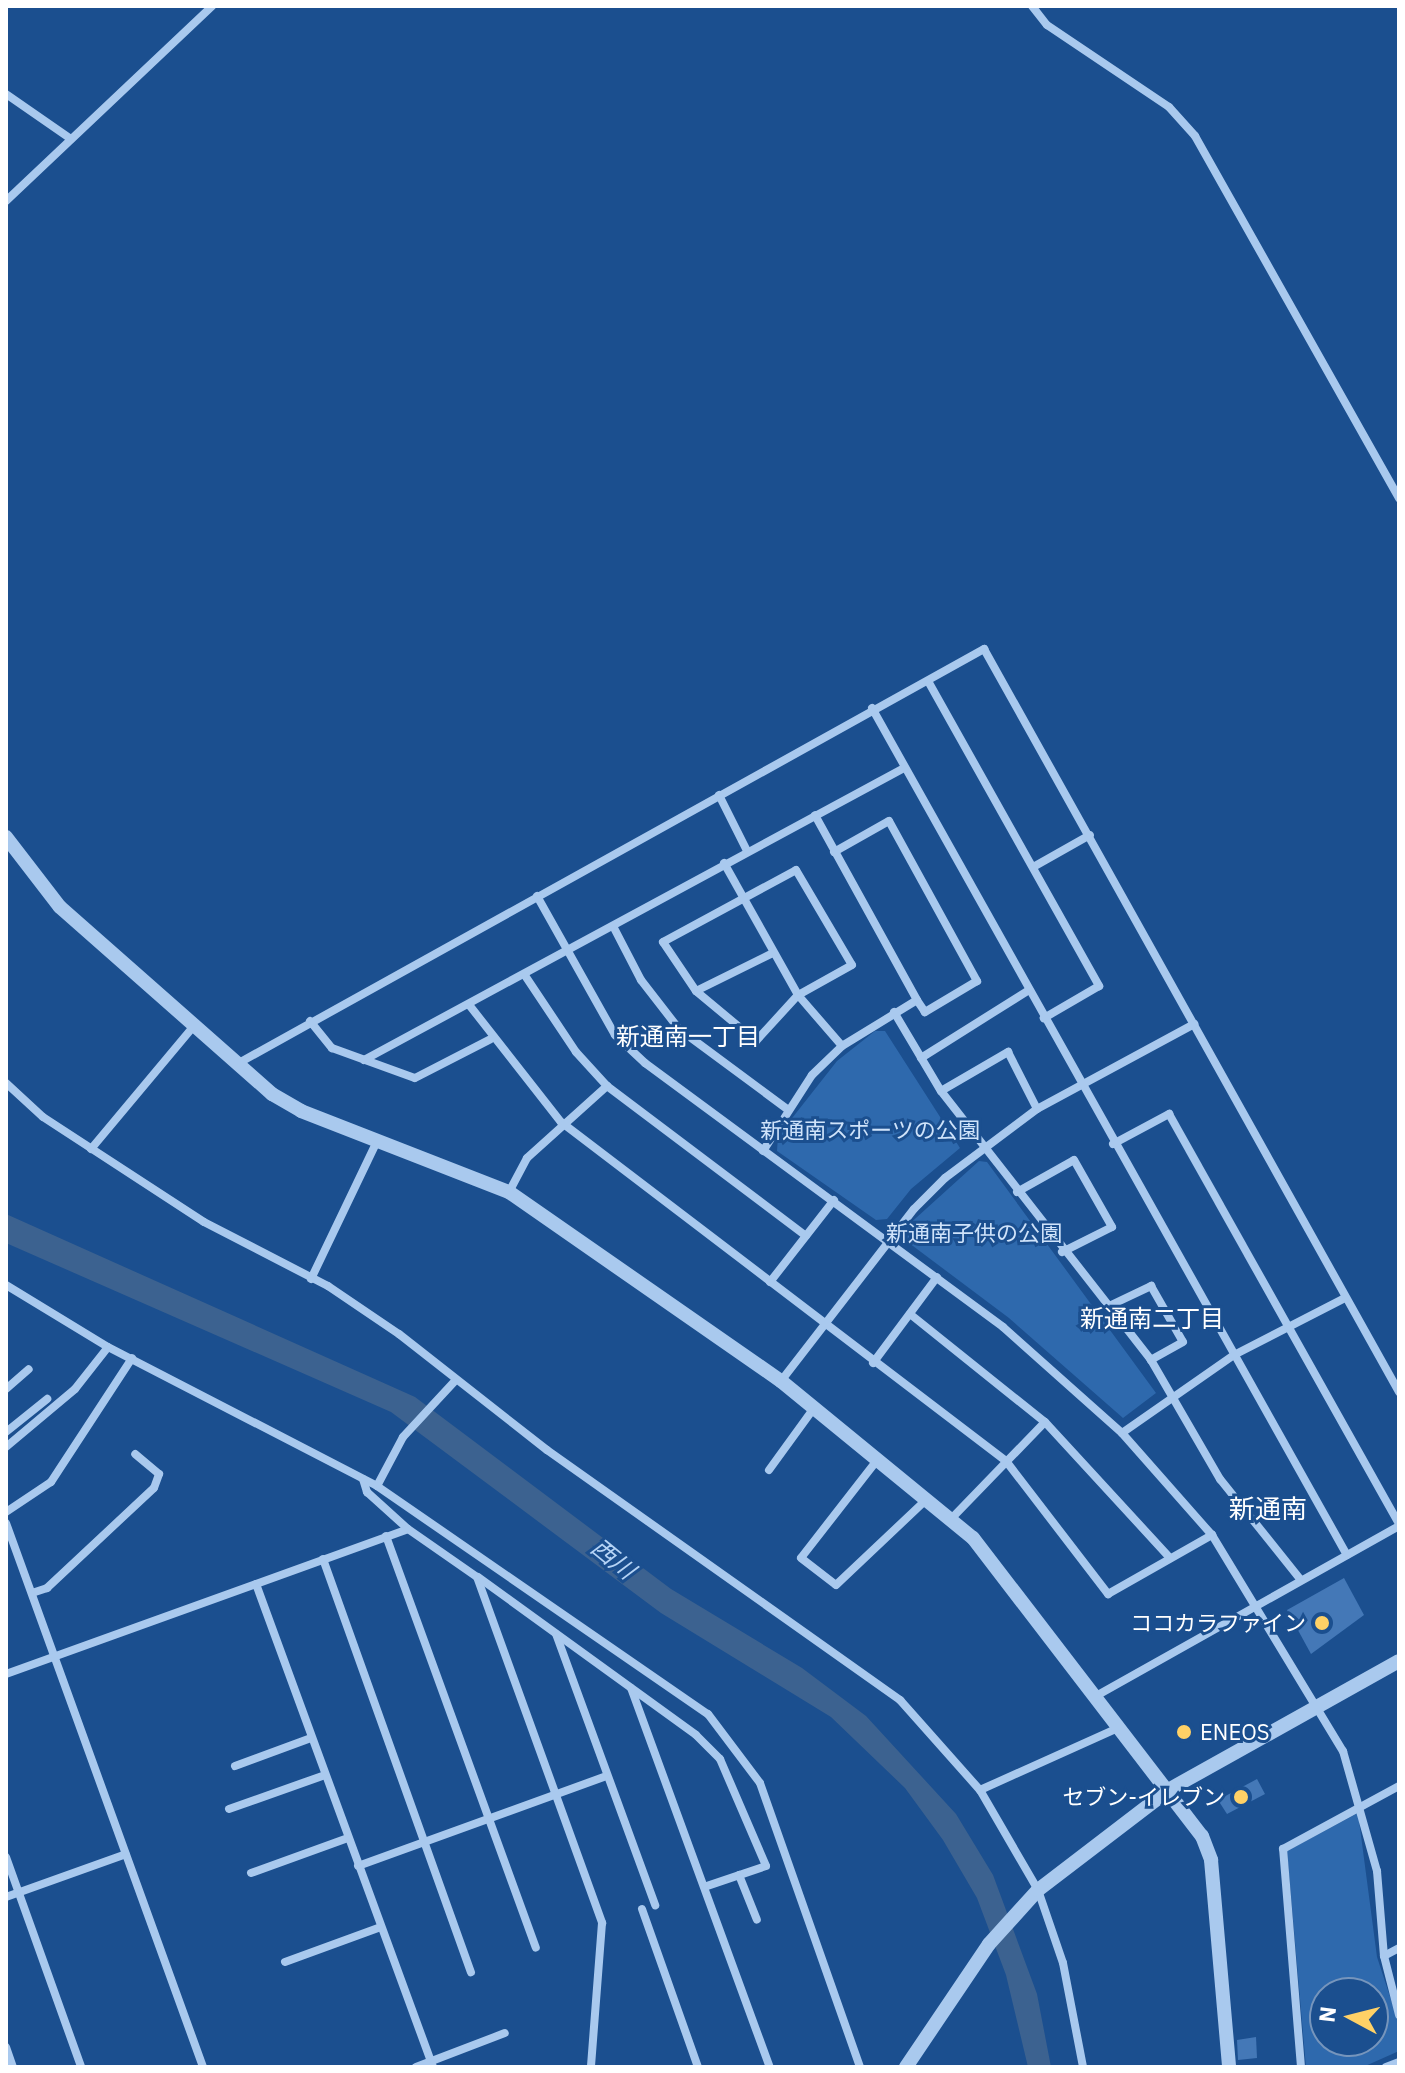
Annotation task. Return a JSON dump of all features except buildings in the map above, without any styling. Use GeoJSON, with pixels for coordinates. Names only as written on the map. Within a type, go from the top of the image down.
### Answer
{"type":"FeatureCollection","features":[{"type":"Feature","properties":{"kind":"street"},"geometry":{"type":"LineString","coordinates":[[6,201],[212,6]]}},
{"type":"Feature","properties":{"kind":"street"},"geometry":{"type":"LineString","coordinates":[[1032,6],[1047,25],[1169,107],[1195,136],[1399,498]]}},
{"type":"Feature","properties":{"kind":"street"},"geometry":{"type":"LineString","coordinates":[[6,94],[71,139]]}},
{"type":"Feature","properties":{"kind":"street"},"geometry":{"type":"LineString","coordinates":[[236,1065],[872,708],[984,649],[1399,1392]]}},
{"type":"Feature","properties":{"kind":"street"},"geometry":{"type":"LineString","coordinates":[[928,681],[1035,866],[1099,986],[1044,1018]]}},
{"type":"Feature","properties":{"kind":"street"},"geometry":{"type":"LineString","coordinates":[[872,708],[1113,1144],[1347,1555]]}},
{"type":"Feature","properties":{"kind":"street"},"geometry":{"type":"LineString","coordinates":[[364,1060],[526,977],[724,863],[904,768]]}},
{"type":"Feature","properties":{"kind":"street"},"geometry":{"type":"LineString","coordinates":[[719,795],[747,851]]}},
{"type":"Feature","properties":{"kind":"street"},"geometry":{"type":"LineString","coordinates":[[815,815],[834,852],[925,1012],[977,981],[889,821],[834,852]]}},
{"type":"Feature","properties":{"kind":"street"},"geometry":{"type":"LineString","coordinates":[[1035,866],[1090,835]]}},
{"type":"Feature","properties":{"kind":"street"},"geometry":{"type":"LineString","coordinates":[[6,837],[60,907],[236,1065],[301,1111],[509,1192],[781,1381],[951,1519],[1170,1789],[1211,1860],[1229,2067]]}},
{"type":"Feature","properties":{"kind":"street"},"geometry":{"type":"LineString","coordinates":[[724,863],[798,995],[842,1046]]}},
{"type":"Feature","properties":{"kind":"street"},"geometry":{"type":"LineString","coordinates":[[796,870],[852,965],[798,995],[756,1041],[696,991],[663,942],[796,870]]}},
{"type":"Feature","properties":{"kind":"street"},"geometry":{"type":"LineString","coordinates":[[537,896],[615,1035],[763,1151],[937,1277],[1122,1433],[1212,1535],[1260,1606],[1319,1706],[1362,1807],[1377,1871],[1384,1956],[1399,2015]]}},
{"type":"Feature","properties":{"kind":"street"},"geometry":{"type":"LineString","coordinates":[[613,926],[641,980],[679,1029],[787,1109]]}},
{"type":"Feature","properties":{"kind":"street"},"geometry":{"type":"LineString","coordinates":[[696,991],[773,953]]}},
{"type":"Feature","properties":{"kind":"street"},"geometry":{"type":"LineString","coordinates":[[526,977],[607,1086],[806,1236]]}},
{"type":"Feature","properties":{"kind":"street"},"geometry":{"type":"LineString","coordinates":[[921,1058],[1029,990]]}},
{"type":"Feature","properties":{"kind":"street"},"geometry":{"type":"LineString","coordinates":[[763,1151],[787,1109],[842,1046],[917,1000]]}},
{"type":"Feature","properties":{"kind":"street"},"geometry":{"type":"LineString","coordinates":[[470,1006],[491,1039],[561,1122],[873,1363],[1006,1461],[1108,1594],[1212,1535]]}},
{"type":"Feature","properties":{"kind":"street"},"geometry":{"type":"LineString","coordinates":[[894,1012],[941,1091],[1062,1252],[1151,1360],[1220,1479],[1301,1580]]}},
{"type":"Feature","properties":{"kind":"street"},"geometry":{"type":"LineString","coordinates":[[310,1021],[332,1048],[415,1078],[491,1039]]}},
{"type":"Feature","properties":{"kind":"street"},"geometry":{"type":"LineString","coordinates":[[781,1381],[914,1209],[984,1147],[1037,1109],[1081,1083],[1194,1024]]}},
{"type":"Feature","properties":{"kind":"street"},"geometry":{"type":"LineString","coordinates":[[91,1149],[194,1026]]}},
{"type":"Feature","properties":{"kind":"street"},"geometry":{"type":"LineString","coordinates":[[941,1091],[1008,1052],[1037,1109]]}},
{"type":"Feature","properties":{"kind":"street"},"geometry":{"type":"LineString","coordinates":[[6,1083],[91,1149],[204,1222],[311,1279],[399,1334],[454,1382],[867,1675],[934,1732],[980,1790],[1038,1890],[1063,1963],[1083,2067]]}},
{"type":"Feature","properties":{"kind":"street"},"geometry":{"type":"LineString","coordinates":[[509,1192],[527,1158],[561,1122],[607,1086]]}},
{"type":"Feature","properties":{"kind":"street"},"geometry":{"type":"LineString","coordinates":[[1096,1696],[1399,1525],[1169,1114],[1113,1144]]}},
{"type":"Feature","properties":{"kind":"street"},"geometry":{"type":"LineString","coordinates":[[311,1279],[377,1141]]}},
{"type":"Feature","properties":{"kind":"street"},"geometry":{"type":"LineString","coordinates":[[1017,1192],[1074,1160],[1112,1227],[1062,1252]]}},
{"type":"Feature","properties":{"kind":"street"},"geometry":{"type":"LineString","coordinates":[[770,1282],[834,1200]]}},
{"type":"Feature","properties":{"kind":"street"},"geometry":{"type":"LineString","coordinates":[[873,1363],[937,1277]]}},
{"type":"Feature","properties":{"kind":"street"},"geometry":{"type":"LineString","coordinates":[[6,1285],[108,1347],[377,1486],[696,1705],[737,1745],[760,1783],[860,2067]]}},
{"type":"Feature","properties":{"kind":"street"},"geometry":{"type":"LineString","coordinates":[[1109,1306],[1151,1286],[1183,1342],[1151,1360]]}},
{"type":"Feature","properties":{"kind":"street"},"geometry":{"type":"LineString","coordinates":[[1122,1433],[1170,1395],[1234,1355],[1345,1298]]}},
{"type":"Feature","properties":{"kind":"street"},"geometry":{"type":"LineString","coordinates":[[910,1314],[1045,1422],[1170,1558]]}},
{"type":"Feature","properties":{"kind":"street"},"geometry":{"type":"LineString","coordinates":[[6,1447],[75,1389],[108,1347]]}},
{"type":"Feature","properties":{"kind":"street"},"geometry":{"type":"LineString","coordinates":[[6,1512],[51,1482],[132,1358]]}},
{"type":"Feature","properties":{"kind":"street"},"geometry":{"type":"LineString","coordinates":[[6,1389],[29,1369]]}},
{"type":"Feature","properties":{"kind":"street"},"geometry":{"type":"LineString","coordinates":[[377,1486],[403,1437],[440,1401],[454,1382]]}},
{"type":"Feature","properties":{"kind":"street"},"geometry":{"type":"LineString","coordinates":[[6,1432],[47,1399]]}},
{"type":"Feature","properties":{"kind":"street"},"geometry":{"type":"LineString","coordinates":[[769,1470],[814,1408]]}},
{"type":"Feature","properties":{"kind":"street"},"geometry":{"type":"LineString","coordinates":[[951,1519],[1045,1422]]}},
{"type":"Feature","properties":{"kind":"street"},"geometry":{"type":"LineString","coordinates":[[32,1593],[47,1588],[154,1488],[159,1474],[135,1454]]}},
{"type":"Feature","properties":{"kind":"street"},"geometry":{"type":"LineString","coordinates":[[878,1459],[801,1558],[836,1585],[927,1499]]}},
{"type":"Feature","properties":{"kind":"street"},"geometry":{"type":"LineString","coordinates":[[362,1478],[367,1492],[408,1529],[631,1687],[720,1759],[766,1866],[704,1887]]}},
{"type":"Feature","properties":{"kind":"street"},"geometry":{"type":"LineString","coordinates":[[6,1523],[203,2067]]}},
{"type":"Feature","properties":{"kind":"street"},"geometry":{"type":"LineString","coordinates":[[6,1674],[408,1529]]}},
{"type":"Feature","properties":{"kind":"street"},"geometry":{"type":"LineString","coordinates":[[386,1536],[536,1948]]}},
{"type":"Feature","properties":{"kind":"street"},"geometry":{"type":"LineString","coordinates":[[323,1559],[471,1972]]}},
{"type":"Feature","properties":{"kind":"street"},"geometry":{"type":"LineString","coordinates":[[477,1577],[602,1923],[591,2067]]}},
{"type":"Feature","properties":{"kind":"street"},"geometry":{"type":"LineString","coordinates":[[256,1584],[432,2064]]}},
{"type":"Feature","properties":{"kind":"street"},"geometry":{"type":"LineString","coordinates":[[555,1634],[655,1905]]}},
{"type":"Feature","properties":{"kind":"street"},"geometry":{"type":"LineString","coordinates":[[906,2067],[989,1944],[1038,1890],[1170,1789],[1399,1661]]}},
{"type":"Feature","properties":{"kind":"street"},"geometry":{"type":"LineString","coordinates":[[631,1687],[770,2067]]}},
{"type":"Feature","properties":{"kind":"street"},"geometry":{"type":"LineString","coordinates":[[980,1790],[1120,1727]]}},
{"type":"Feature","properties":{"kind":"street"},"geometry":{"type":"LineString","coordinates":[[235,1766],[311,1738]]}},
{"type":"Feature","properties":{"kind":"street"},"geometry":{"type":"LineString","coordinates":[[229,1809],[325,1775]]}},
{"type":"Feature","properties":{"kind":"street"},"geometry":{"type":"LineString","coordinates":[[358,1866],[607,1776]]}},
{"type":"Feature","properties":{"kind":"street"},"geometry":{"type":"LineString","coordinates":[[1301,2067],[1283,1849],[1399,1786]]}},
{"type":"Feature","properties":{"kind":"street"},"geometry":{"type":"LineString","coordinates":[[251,1873],[348,1838]]}},
{"type":"Feature","properties":{"kind":"street"},"geometry":{"type":"LineString","coordinates":[[6,1897],[126,1854]]}},
{"type":"Feature","properties":{"kind":"street"},"geometry":{"type":"LineString","coordinates":[[6,1857],[81,2067]]}},
{"type":"Feature","properties":{"kind":"street"},"geometry":{"type":"LineString","coordinates":[[739,1875],[757,1920]]}},
{"type":"Feature","properties":{"kind":"street"},"geometry":{"type":"LineString","coordinates":[[642,1909],[698,2067]]}},
{"type":"Feature","properties":{"kind":"street"},"geometry":{"type":"LineString","coordinates":[[285,1962],[381,1927]]}},
{"type":"Feature","properties":{"kind":"street"},"geometry":{"type":"LineString","coordinates":[[1384,1956],[1399,1948]]}},
{"type":"Feature","properties":{"kind":"street"},"geometry":{"type":"LineString","coordinates":[[416,2067],[432,2064],[505,2033]]}},
{"type":"Feature","properties":{"kind":"street"},"geometry":{"type":"LineString","coordinates":[[6,2047],[13,2067]]}},
{"type":"Feature","properties":{"kind":"street"},"geometry":{"type":"LineString","coordinates":[[1386,2067],[1399,2062]]}},
{"type":"Feature","properties":{"kind":"green space","name":"新通南スポーツの公園"},"geometry":{"type":"Polygon","coordinates":[[[875,1031],[885,1031],[960,1148],[911,1189],[887,1219],[876,1220],[777,1151],[778,1136],[837,1061],[875,1031]]]}},
{"type":"Feature","properties":{"kind":"green space","name":"新通南子供の公園"},"geometry":{"type":"Polygon","coordinates":[[[979,1161],[987,1162],[1156,1393],[1123,1418],[1009,1318],[905,1240],[906,1227],[979,1161]]]}},
{"type":"Feature","properties":{"kind":"green space"},"geometry":{"type":"Polygon","coordinates":[[[1358,1813],[1377,1957],[1384,1977],[1309,1977],[1309,2057],[1386,2057],[1363,2067],[1306,2067],[1287,1851],[1358,1813]]]}},
{"type":"Feature","properties":{"kind":"green space"},"geometry":{"type":"Polygon","coordinates":[[[1389,1994],[1399,2024],[1399,2051],[1389,2055],[1389,1994]]]}},
{"type":"Feature","properties":{"kind":"water","name":"西川"},"geometry":{"type":"Polygon","coordinates":[[[6,1214],[415,1397],[671,1589],[802,1668],[866,1716],[956,1814],[993,1875],[1037,1994],[1051,2067],[1028,2067],[1006,1975],[977,1898],[943,1840],[905,1788],[831,1717],[661,1613],[391,1412],[6,1243],[6,1214]]]}},
{"type":"Feature","properties":{"kind":"place","name":"ココカラファイン"},"geometry":{"type":"Point","coordinates":[1322,1623]}},
{"type":"Feature","properties":{"kind":"place","name":"ENEOS"},"geometry":{"type":"Point","coordinates":[1184,1732]}},
{"type":"Feature","properties":{"kind":"place","name":"セブン-イレブン"},"geometry":{"type":"Point","coordinates":[1241,1797]}},
{"type":"Feature","properties":{"kind":"district","name":"新通南一丁目"},"geometry":{"type":"Point","coordinates":[688,1037]}},
{"type":"Feature","properties":{"kind":"district","name":"新通南二丁目"},"geometry":{"type":"Point","coordinates":[1152,1319]}},
{"type":"Feature","properties":{"kind":"district","name":"新通南"},"geometry":{"type":"Point","coordinates":[1268,1509]}}]}
